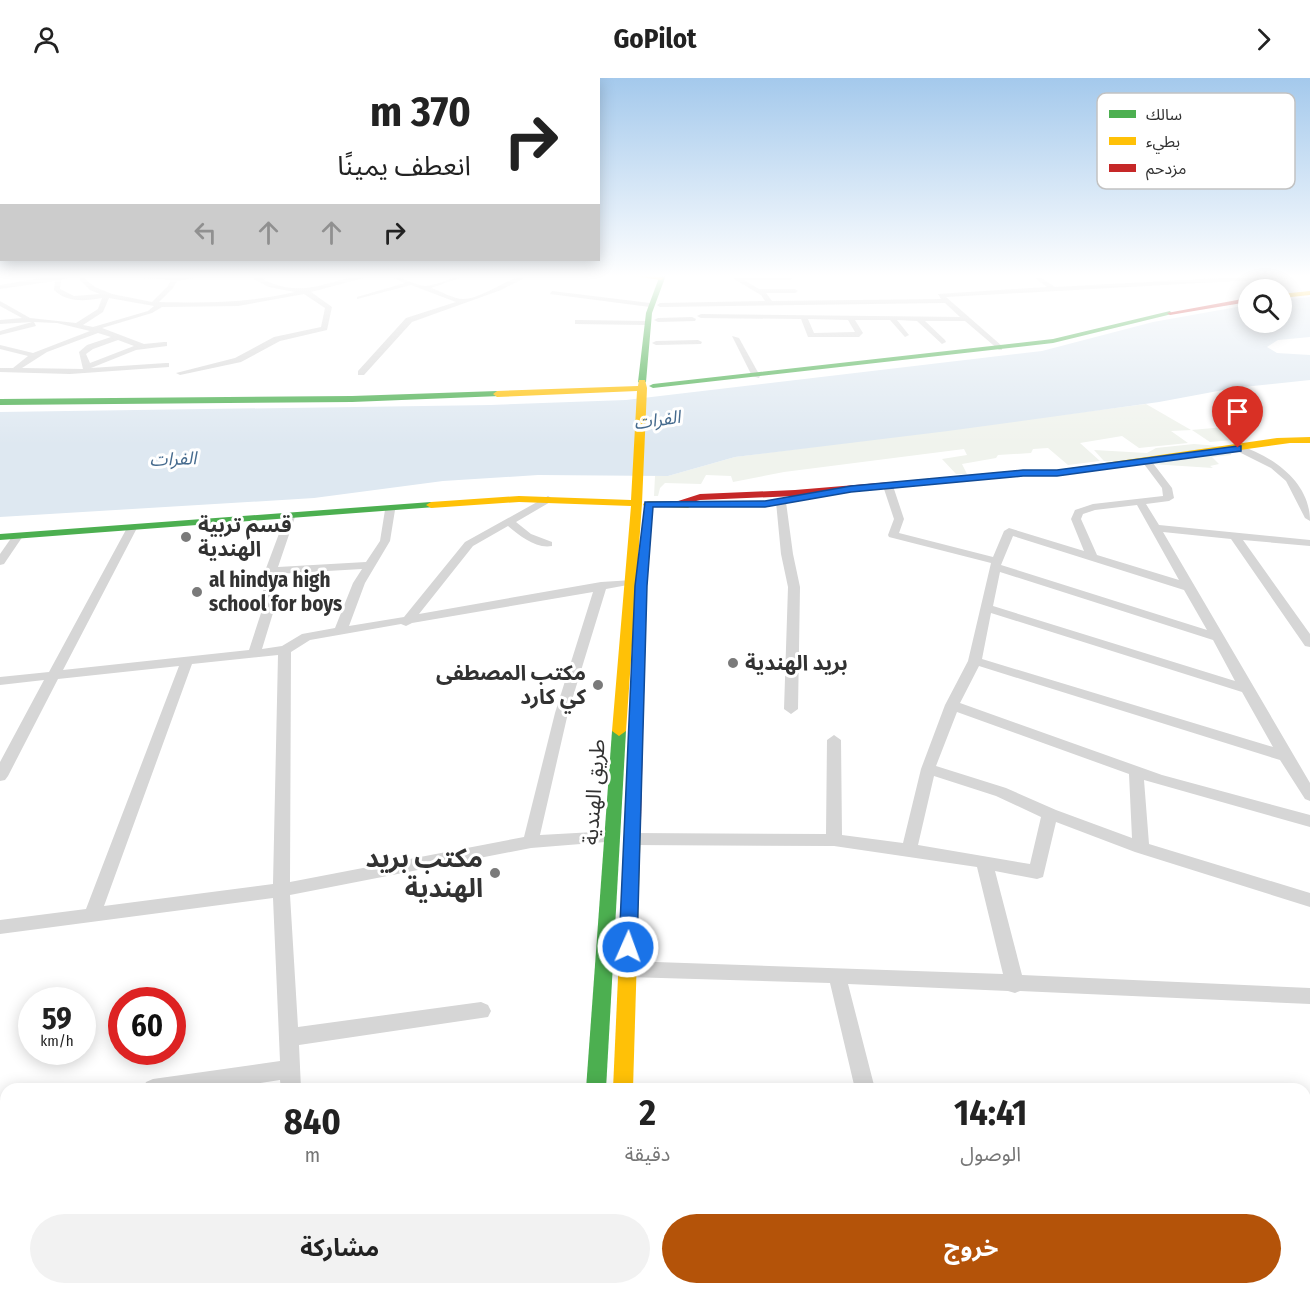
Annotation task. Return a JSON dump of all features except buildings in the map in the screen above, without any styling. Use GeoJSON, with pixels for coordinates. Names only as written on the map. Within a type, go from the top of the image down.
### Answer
{"type":"FeatureCollection","features":[{"type":"Feature","properties":{"kind":"main road"},"geometry":{"type":"LineString","coordinates":[[643,501],[652,332]]}},
{"type":"Feature","properties":{"kind":"main road"},"geometry":{"type":"LineString","coordinates":[[648,391],[656,343],[654,332]]}},
{"type":"Feature","properties":{"kind":"main road"},"geometry":{"type":"LineString","coordinates":[[0,402],[352,399],[648,391],[1053,341],[1092,332]]}},
{"type":"Feature","properties":{"kind":"main road"},"geometry":{"type":"LineString","coordinates":[[1023,473],[1036,468],[1227,444],[1310,440]]}},
{"type":"Feature","properties":{"kind":"main road"},"geometry":{"type":"LineString","coordinates":[[676,503],[700,497],[851,489],[1023,473],[1057,473],[1288,441]]}},
{"type":"Feature","properties":{"kind":"main road"},"geometry":{"type":"LineString","coordinates":[[0,537],[548,499],[643,501],[702,506],[781,502],[851,489]]}},
{"type":"Feature","properties":{"kind":"main road","name":"طريق الهندية"},"geometry":{"type":"LineString","coordinates":[[596,1083],[629,582],[643,501]]}},
{"type":"Feature","properties":{"kind":"main road","name":"طريق الهندية"},"geometry":{"type":"LineString","coordinates":[[623,1083],[643,501]]}},
{"type":"Feature","properties":{"kind":"street"},"geometry":{"type":"LineString","coordinates":[[15,370],[31,355],[91,332]]}},
{"type":"Feature","properties":{"kind":"street"},"geometry":{"type":"LineString","coordinates":[[105,332],[142,346]]}},
{"type":"Feature","properties":{"kind":"street"},"geometry":{"type":"LineString","coordinates":[[180,373],[238,360],[277,339],[317,332]]}},
{"type":"Feature","properties":{"kind":"street"},"geometry":{"type":"LineString","coordinates":[[361,373],[398,332]]}},
{"type":"Feature","properties":{"kind":"street"},"geometry":{"type":"LineString","coordinates":[[810,332],[816,336],[856,335],[858,332]]}},
{"type":"Feature","properties":{"kind":"street"},"geometry":{"type":"LineString","coordinates":[[902,332],[905,335]]}},
{"type":"Feature","properties":{"kind":"street"},"geometry":{"type":"LineString","coordinates":[[932,332],[942,342]]}},
{"type":"Feature","properties":{"kind":"street"},"geometry":{"type":"LineString","coordinates":[[980,332],[999,348]]}},
{"type":"Feature","properties":{"kind":"street"},"geometry":{"type":"LineString","coordinates":[[87,369],[82,354],[90,347],[119,337]]}},
{"type":"Feature","properties":{"kind":"street"},"geometry":{"type":"LineString","coordinates":[[735,338],[756,376]]}},
{"type":"Feature","properties":{"kind":"street"},"geometry":{"type":"LineString","coordinates":[[656,343],[698,342]]}},
{"type":"Feature","properties":{"kind":"street"},"geometry":{"type":"LineString","coordinates":[[87,369],[142,346],[164,344]]}},
{"type":"Feature","properties":{"kind":"street"},"geometry":{"type":"LineString","coordinates":[[0,347],[31,355]]}},
{"type":"Feature","properties":{"kind":"street"},"geometry":{"type":"LineString","coordinates":[[0,370],[166,365]]}},
{"type":"Feature","properties":{"kind":"street"},"geometry":{"type":"LineString","coordinates":[[1238,448],[1274,466],[1290,479],[1310,518]]}},
{"type":"Feature","properties":{"kind":"street"},"geometry":{"type":"LineString","coordinates":[[1094,558],[1076,519],[1079,512],[1093,507],[1169,498],[1167,488],[1146,460]]}},
{"type":"Feature","properties":{"kind":"street"},"geometry":{"type":"LineString","coordinates":[[888,486],[899,519],[893,535],[996,564],[1218,638]]}},
{"type":"Feature","properties":{"kind":"street"},"geometry":{"type":"LineString","coordinates":[[406,621],[469,544],[548,499]]}},
{"type":"Feature","properties":{"kind":"street"},"geometry":{"type":"LineString","coordinates":[[781,502],[787,554],[794,587],[791,710]]}},
{"type":"Feature","properties":{"kind":"street"},"geometry":{"type":"LineString","coordinates":[[1140,502],[1285,756],[1310,795]]}},
{"type":"Feature","properties":{"kind":"street"},"geometry":{"type":"LineString","coordinates":[[340,632],[358,584],[385,542],[390,510]]}},
{"type":"Feature","properties":{"kind":"street"},"geometry":{"type":"LineString","coordinates":[[254,653],[267,613],[271,571],[290,517]]}},
{"type":"Feature","properties":{"kind":"street"},"geometry":{"type":"LineString","coordinates":[[509,521],[527,536],[548,544]]}},
{"type":"Feature","properties":{"kind":"street"},"geometry":{"type":"LineString","coordinates":[[0,776],[132,528]]}},
{"type":"Feature","properties":{"kind":"street"},"geometry":{"type":"LineString","coordinates":[[1153,528],[1310,543]]}},
{"type":"Feature","properties":{"kind":"street"},"geometry":{"type":"LineString","coordinates":[[909,851],[928,769],[952,705],[975,661],[996,564],[1009,531],[1188,587]]}},
{"type":"Feature","properties":{"kind":"street"},"geometry":{"type":"LineString","coordinates":[[0,562],[18,536]]}},
{"type":"Feature","properties":{"kind":"street"},"geometry":{"type":"LineString","coordinates":[[1235,536],[1310,643]]}},
{"type":"Feature","properties":{"kind":"street"},"geometry":{"type":"LineString","coordinates":[[271,571],[370,565]]}},
{"type":"Feature","properties":{"kind":"street"},"geometry":{"type":"LineString","coordinates":[[0,681],[285,650],[306,638],[629,582]]}},
{"type":"Feature","properties":{"kind":"street"},"geometry":{"type":"LineString","coordinates":[[531,842],[547,761],[569,679],[601,586]]}},
{"type":"Feature","properties":{"kind":"street"},"geometry":{"type":"LineString","coordinates":[[987,608],[1247,689]]}},
{"type":"Feature","properties":{"kind":"street"},"geometry":{"type":"LineString","coordinates":[[236,1083],[291,1079],[281,890],[285,650]]}},
{"type":"Feature","properties":{"kind":"street"},"geometry":{"type":"LineString","coordinates":[[975,661],[1285,756]]}},
{"type":"Feature","properties":{"kind":"street"},"geometry":{"type":"LineString","coordinates":[[92,915],[187,662]]}},
{"type":"Feature","properties":{"kind":"street"},"geometry":{"type":"LineString","coordinates":[[952,705],[1136,771],[1310,821]]}},
{"type":"Feature","properties":{"kind":"street"},"geometry":{"type":"LineString","coordinates":[[834,740],[834,840]]}},
{"type":"Feature","properties":{"kind":"street"},"geometry":{"type":"LineString","coordinates":[[928,769],[1001,792],[1050,814],[1141,848],[1310,900]]}},
{"type":"Feature","properties":{"kind":"street"},"geometry":{"type":"LineString","coordinates":[[1136,771],[1141,848]]}},
{"type":"Feature","properties":{"kind":"street"},"geometry":{"type":"LineString","coordinates":[[632,840],[834,840],[1037,872],[1050,814]]}},
{"type":"Feature","properties":{"kind":"street"},"geometry":{"type":"LineString","coordinates":[[0,927],[281,890],[531,842],[612,837]]}},
{"type":"Feature","properties":{"kind":"street"},"geometry":{"type":"LineString","coordinates":[[984,862],[1015,984]]}},
{"type":"Feature","properties":{"kind":"street"},"geometry":{"type":"LineString","coordinates":[[627,969],[837,975],[1310,996]]}},
{"type":"Feature","properties":{"kind":"street"},"geometry":{"type":"LineString","coordinates":[[837,975],[864,1083]]}},
{"type":"Feature","properties":{"kind":"street"},"geometry":{"type":"LineString","coordinates":[[289,1037],[481,1011]]}},
{"type":"Feature","properties":{"kind":"shaded area"},"geometry":{"type":"Polygon","coordinates":[[[1146,404],[1191,430],[1225,427],[1245,439],[1210,442],[1192,430],[1171,431],[1188,443],[1139,448],[1122,436],[1080,443],[1100,461],[1068,465],[1048,448],[1033,449],[1031,453],[998,455],[996,458],[962,464],[967,474],[956,474],[942,459],[967,455],[964,449],[784,472],[733,482],[731,476],[706,475],[701,484],[665,483],[660,488],[658,496],[654,496],[655,476],[668,476],[735,457],[1146,404]]]}},
{"type":"Feature","properties":{"kind":"shaded area"},"geometry":{"type":"Polygon","coordinates":[[[1194,444],[1231,447],[1231,455],[1212,457],[1219,464],[1210,466],[1213,468],[1104,461],[1094,450],[1147,453],[1156,448],[1194,444]]]}},
{"type":"Feature","properties":{"kind":"water","name":"الفرات"},"geometry":{"type":"Polygon","coordinates":[[[1116,332],[1310,332],[1310,337],[1278,340],[1267,347],[1277,353],[1310,355],[1310,380],[1234,388],[1159,402],[948,431],[735,457],[668,476],[538,475],[443,481],[314,498],[0,517],[0,412],[491,405],[626,400],[1042,351],[1116,332]]]}},
{"type":"Feature","properties":{"kind":"traffic: fast"},"geometry":{"type":"LineString","coordinates":[[642,382],[647,332]]}},
{"type":"Feature","properties":{"kind":"traffic: fast"},"geometry":{"type":"LineString","coordinates":[[653,386],[1053,341],[1092,332]]}},
{"type":"Feature","properties":{"kind":"traffic: fast"},"geometry":{"type":"LineString","coordinates":[[0,402],[352,399],[497,394]]}},
{"type":"Feature","properties":{"kind":"traffic: fast"},"geometry":{"type":"LineString","coordinates":[[0,537],[431,505]]}},
{"type":"Feature","properties":{"kind":"traffic: fast"},"geometry":{"type":"LineString","coordinates":[[596,1083],[619,731]]}},
{"type":"Feature","properties":{"kind":"traffic: slow"},"geometry":{"type":"LineString","coordinates":[[619,731],[638,479],[642,382]]}},
{"type":"Feature","properties":{"kind":"traffic: slow"},"geometry":{"type":"LineString","coordinates":[[497,394],[643,388]]}},
{"type":"Feature","properties":{"kind":"traffic: slow"},"geometry":{"type":"LineString","coordinates":[[1277,441],[1310,440]]}},
{"type":"Feature","properties":{"kind":"traffic: slow"},"geometry":{"type":"LineString","coordinates":[[903,484],[1023,473],[1057,473],[1288,441]]}},
{"type":"Feature","properties":{"kind":"traffic: slow"},"geometry":{"type":"LineString","coordinates":[[431,505],[519,499],[637,503]]}},
{"type":"Feature","properties":{"kind":"traffic: slow"},"geometry":{"type":"LineString","coordinates":[[648,504],[688,505]]}},
{"type":"Feature","properties":{"kind":"traffic: slow"},"geometry":{"type":"LineString","coordinates":[[623,1083],[633,821]]}},
{"type":"Feature","properties":{"kind":"traffic: jam"},"geometry":{"type":"LineString","coordinates":[[677,503],[700,497],[795,493],[903,484]]}},
{"type":"Feature","properties":{"kind":"traffic: jam"},"geometry":{"type":"LineString","coordinates":[[633,821],[639,640]]}},
{"type":"Feature","properties":{"kind":"place","name":"قسم تربية الهندية"},"geometry":{"type":"Point","coordinates":[186,537]}},
{"type":"Feature","properties":{"kind":"place","name":"al hindya high school for boys"},"geometry":{"type":"Point","coordinates":[197,592]}},
{"type":"Feature","properties":{"kind":"place","name":"بريد الهندية"},"geometry":{"type":"Point","coordinates":[733,663]}},
{"type":"Feature","properties":{"kind":"place","name":"مكتب المصطفى كي كارد"},"geometry":{"type":"Point","coordinates":[598,685]}},
{"type":"Feature","properties":{"kind":"place","name":"مكتب بريد الهندية"},"geometry":{"type":"Point","coordinates":[495,873]}},
{"type":"Feature","properties":{"kind":"route"},"geometry":{"type":"LineString","coordinates":[[628,947],[641,586],[648,504],[676,503],[695,506],[765,504],[851,489],[1023,473],[1057,473],[1238,448]]}}]}
